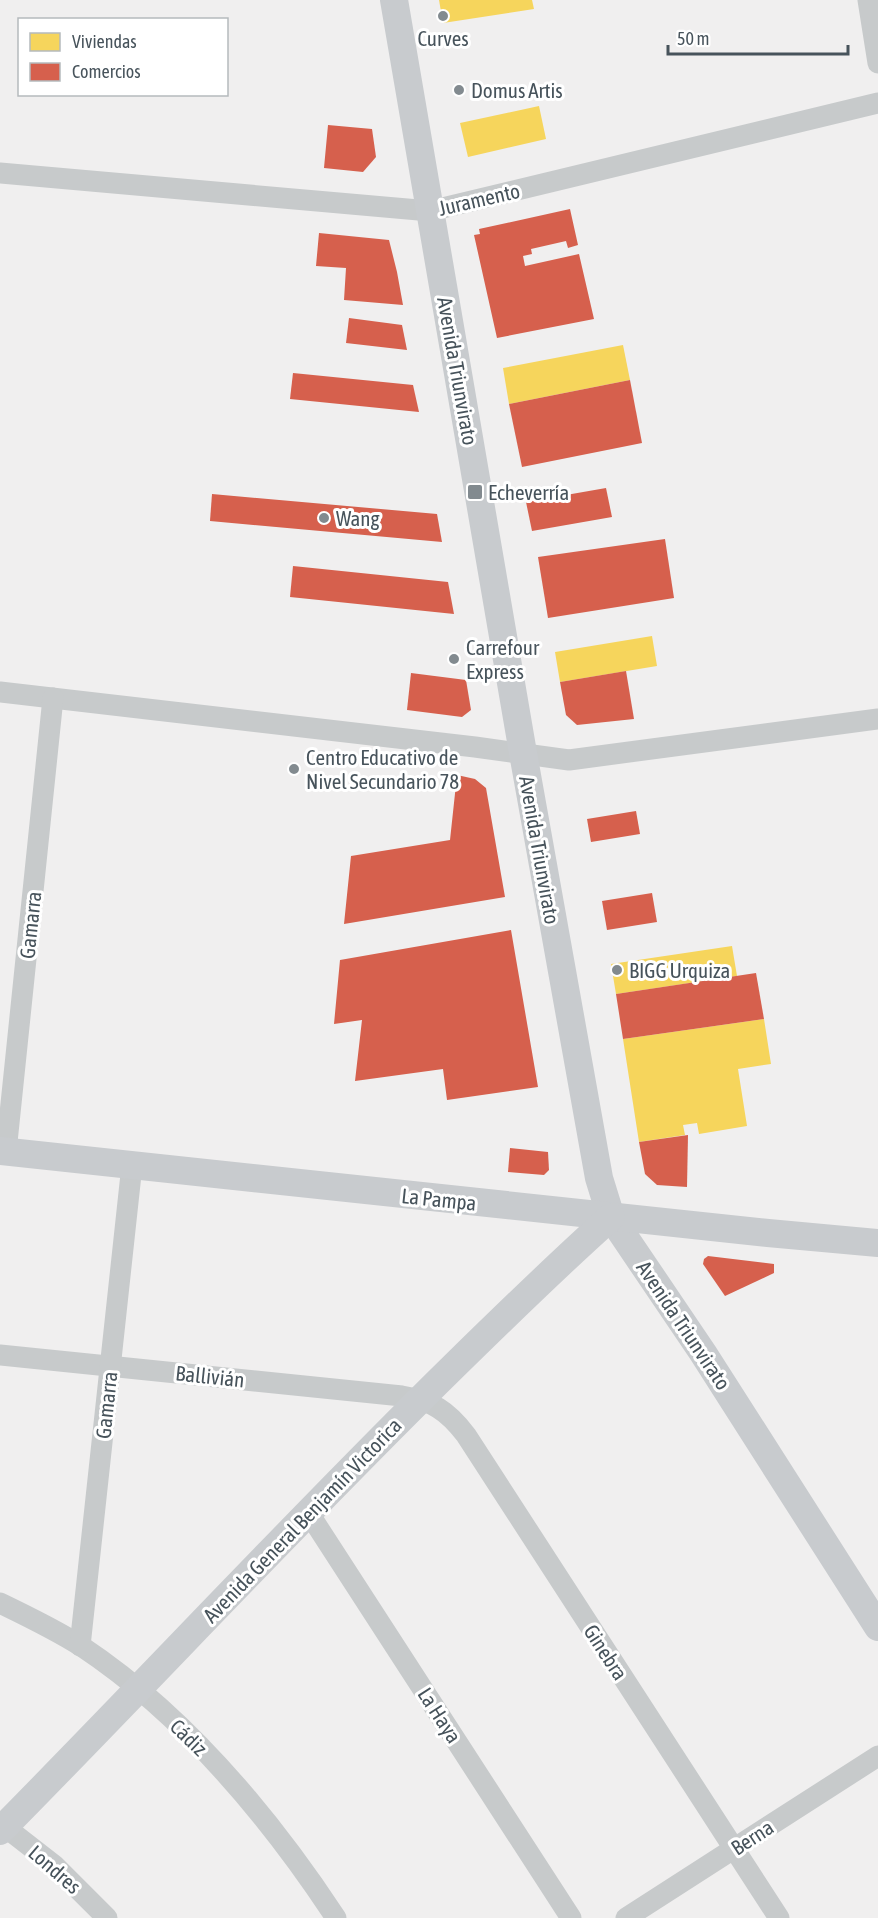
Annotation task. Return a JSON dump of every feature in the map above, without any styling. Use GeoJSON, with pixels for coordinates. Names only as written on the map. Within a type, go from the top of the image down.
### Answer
{"type":"FeatureCollection","features":[{"type":"Feature","properties":{"kind":"street","name":"Avenida Triunvirato"},"geometry":{"type":"LineString","coordinates":[[394,0],[523,753],[597,1166],[611,1217],[709,1363],[878,1627]]}},
{"type":"Feature","properties":{"kind":"street"},"geometry":{"type":"LineString","coordinates":[[868,0],[878,63]]}},
{"type":"Feature","properties":{"kind":"street","name":"Juramento"},"geometry":{"type":"LineString","coordinates":[[0,173],[430,211],[878,103]]}},
{"type":"Feature","properties":{"kind":"street"},"geometry":{"type":"LineString","coordinates":[[0,692],[569,760],[878,719]]}},
{"type":"Feature","properties":{"kind":"street","name":"Gamarra"},"geometry":{"type":"LineString","coordinates":[[3,1151],[53,698]]}},
{"type":"Feature","properties":{"kind":"street","name":"La Pampa"},"geometry":{"type":"LineString","coordinates":[[3,1151],[611,1217],[878,1243]]}},
{"type":"Feature","properties":{"kind":"street","name":"Gamarra"},"geometry":{"type":"LineString","coordinates":[[80,1646],[132,1165]]}},
{"type":"Feature","properties":{"kind":"street","name":"Avenida General Benjamín Victorica"},"geometry":{"type":"LineString","coordinates":[[2,1827],[139,1690],[308,1512],[420,1399],[565,1258],[611,1217]]}},
{"type":"Feature","properties":{"kind":"street","name":"Ballivián"},"geometry":{"type":"LineString","coordinates":[[0,1355],[420,1399]]}},
{"type":"Feature","properties":{"kind":"street","name":"Ginebra"},"geometry":{"type":"LineString","coordinates":[[420,1399],[438,1407],[454,1419],[466,1435],[779,1918]]}},
{"type":"Feature","properties":{"kind":"street","name":"La Haya"},"geometry":{"type":"LineString","coordinates":[[308,1512],[571,1918]]}},
{"type":"Feature","properties":{"kind":"street","name":"Cádiz"},"geometry":{"type":"LineString","coordinates":[[0,1603],[80,1646],[139,1690],[174,1721],[243,1792],[320,1892],[336,1918]]}},
{"type":"Feature","properties":{"kind":"street","name":"Berna"},"geometry":{"type":"LineString","coordinates":[[626,1918],[878,1756]]}},
{"type":"Feature","properties":{"kind":"street","name":"Londres"},"geometry":{"type":"LineString","coordinates":[[2,1827],[54,1865],[107,1918]]}},
{"type":"Feature","properties":{"kind":"building: Viviendas"},"geometry":{"type":"Polygon","coordinates":[[[439,0],[532,0],[534,9],[443,23],[439,0]]]}},
{"type":"Feature","properties":{"kind":"building: Viviendas"},"geometry":{"type":"Polygon","coordinates":[[[539,106],[546,139],[468,157],[460,123],[539,106]]]}},
{"type":"Feature","properties":{"kind":"building: Viviendas"},"geometry":{"type":"Polygon","coordinates":[[[623,345],[630,380],[509,404],[503,368],[623,345]]]}},
{"type":"Feature","properties":{"kind":"building: Viviendas"},"geometry":{"type":"Polygon","coordinates":[[[652,636],[657,666],[560,682],[555,652],[652,636]]]}},
{"type":"Feature","properties":{"kind":"building: Viviendas"},"geometry":{"type":"Polygon","coordinates":[[[732,946],[737,976],[616,994],[611,964],[732,946]]]}},
{"type":"Feature","properties":{"kind":"building: Viviendas"},"geometry":{"type":"Polygon","coordinates":[[[764,1019],[771,1064],[738,1069],[747,1126],[699,1134],[697,1123],[683,1125],[685,1135],[639,1142],[623,1039],[764,1019]]]}},
{"type":"Feature","properties":{"kind":"building: Comercios"},"geometry":{"type":"Polygon","coordinates":[[[328,125],[372,129],[376,157],[363,172],[324,168],[328,125]]]}},
{"type":"Feature","properties":{"kind":"building: Comercios"},"geometry":{"type":"Polygon","coordinates":[[[570,209],[578,245],[568,248],[566,241],[531,249],[532,254],[523,256],[525,266],[579,254],[594,319],[497,338],[474,235],[480,234],[479,229],[570,209]]]}},
{"type":"Feature","properties":{"kind":"building: Comercios"},"geometry":{"type":"Polygon","coordinates":[[[319,233],[389,240],[403,305],[344,300],[346,268],[316,266],[319,233]]]}},
{"type":"Feature","properties":{"kind":"building: Comercios"},"geometry":{"type":"Polygon","coordinates":[[[349,318],[402,325],[407,350],[346,343],[349,318]]]}},
{"type":"Feature","properties":{"kind":"building: Comercios"},"geometry":{"type":"Polygon","coordinates":[[[293,373],[413,385],[419,412],[290,399],[293,373]]]}},
{"type":"Feature","properties":{"kind":"building: Comercios"},"geometry":{"type":"Polygon","coordinates":[[[630,380],[642,443],[522,467],[509,404],[630,380]]]}},
{"type":"Feature","properties":{"kind":"building: Comercios"},"geometry":{"type":"Polygon","coordinates":[[[606,488],[612,517],[532,531],[526,502],[606,488]]]}},
{"type":"Feature","properties":{"kind":"building: Comercios","name":"Wang"},"geometry":{"type":"Polygon","coordinates":[[[212,494],[437,514],[442,542],[210,521],[212,494]]]}},
{"type":"Feature","properties":{"kind":"building: Comercios"},"geometry":{"type":"Polygon","coordinates":[[[665,539],[674,598],[548,618],[538,557],[665,539]]]}},
{"type":"Feature","properties":{"kind":"building: Comercios"},"geometry":{"type":"Polygon","coordinates":[[[293,566],[448,582],[454,614],[290,597],[293,566]]]}},
{"type":"Feature","properties":{"kind":"building: Comercios"},"geometry":{"type":"Polygon","coordinates":[[[626,671],[634,719],[577,725],[566,715],[560,682],[626,671]]]}},
{"type":"Feature","properties":{"kind":"building: Comercios"},"geometry":{"type":"Polygon","coordinates":[[[411,673],[466,680],[471,710],[462,717],[407,710],[411,673]]]}},
{"type":"Feature","properties":{"kind":"building: Comercios"},"geometry":{"type":"Polygon","coordinates":[[[457,775],[475,779],[486,788],[505,897],[344,924],[351,856],[450,840],[457,775]]]}},
{"type":"Feature","properties":{"kind":"building: Comercios"},"geometry":{"type":"Polygon","coordinates":[[[636,811],[640,834],[591,842],[587,819],[636,811]]]}},
{"type":"Feature","properties":{"kind":"building: Comercios"},"geometry":{"type":"Polygon","coordinates":[[[652,893],[657,922],[607,930],[602,901],[652,893]]]}},
{"type":"Feature","properties":{"kind":"building: Comercios"},"geometry":{"type":"Polygon","coordinates":[[[511,930],[538,1087],[447,1100],[443,1069],[355,1081],[362,1020],[334,1024],[340,960],[511,930]]]}},
{"type":"Feature","properties":{"kind":"building: Comercios"},"geometry":{"type":"Polygon","coordinates":[[[756,973],[764,1019],[623,1039],[616,994],[756,973]]]}},
{"type":"Feature","properties":{"kind":"building: Comercios"},"geometry":{"type":"Polygon","coordinates":[[[688,1135],[687,1187],[657,1185],[645,1174],[639,1142],[688,1135]]]}},
{"type":"Feature","properties":{"kind":"building: Comercios"},"geometry":{"type":"Polygon","coordinates":[[[510,1148],[548,1152],[549,1170],[544,1175],[508,1172],[510,1148]]]}},
{"type":"Feature","properties":{"kind":"building: Comercios"},"geometry":{"type":"Polygon","coordinates":[[[708,1256],[774,1264],[774,1273],[725,1296],[703,1264],[704,1259],[708,1256]]]}},
{"type":"Feature","properties":{"kind":"place","name":"Curves"},"geometry":{"type":"Point","coordinates":[443,16]}},
{"type":"Feature","properties":{"kind":"place","name":"Domus Artis"},"geometry":{"type":"Point","coordinates":[459,90]}},
{"type":"Feature","properties":{"kind":"place","name":"Echeverría"},"geometry":{"type":"Point","coordinates":[475,492]}},
{"type":"Feature","properties":{"kind":"place","name":"Wang"},"geometry":{"type":"Point","coordinates":[324,518]}},
{"type":"Feature","properties":{"kind":"place","name":"Carrefour Express"},"geometry":{"type":"Point","coordinates":[454,659]}},
{"type":"Feature","properties":{"kind":"place","name":"Centro Educativo de Nivel Secundario 78"},"geometry":{"type":"Point","coordinates":[294,769]}},
{"type":"Feature","properties":{"kind":"place","name":"BIGG Urquiza"},"geometry":{"type":"Point","coordinates":[617,970]}}]}
